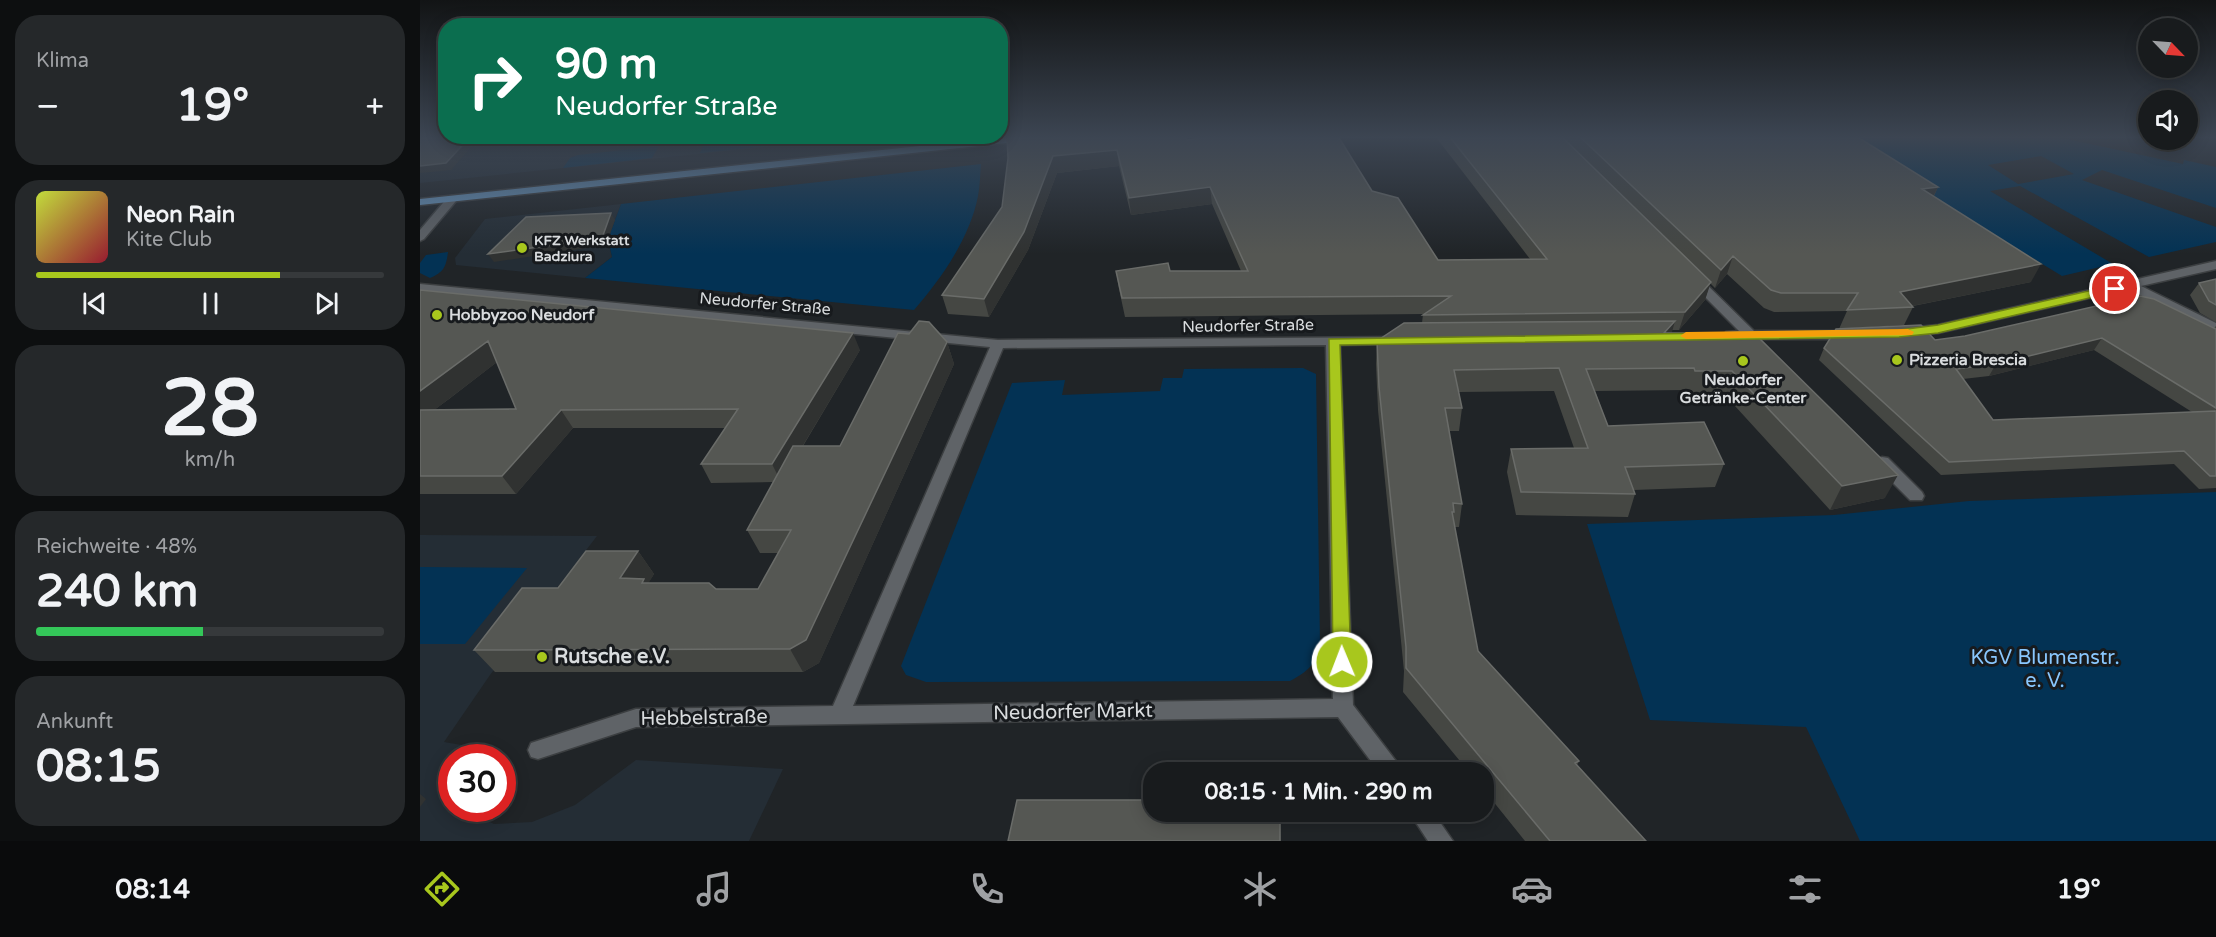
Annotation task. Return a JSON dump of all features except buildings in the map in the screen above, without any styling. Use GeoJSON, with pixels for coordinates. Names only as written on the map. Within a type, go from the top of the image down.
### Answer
{"type":"FeatureCollection","features":[{"type":"Feature","properties":{"kind":"main road"},"geometry":{"type":"LineString","coordinates":[[420,202],[676,175]]}},
{"type":"Feature","properties":{"kind":"street"},"geometry":{"type":"LineString","coordinates":[[420,237],[452,199]]}},
{"type":"Feature","properties":{"kind":"street"},"geometry":{"type":"LineString","coordinates":[[1899,333],[1938,329],[2216,265]]}},
{"type":"Feature","properties":{"kind":"street"},"geometry":{"type":"LineString","coordinates":[[1681,266],[1765,349]]}},
{"type":"Feature","properties":{"kind":"street"},"geometry":{"type":"LineString","coordinates":[[2131,286],[2216,328]]}},
{"type":"Feature","properties":{"kind":"street","name":"Neudorfer Straße"},"geometry":{"type":"LineString","coordinates":[[420,288],[998,344],[1414,340]]}},
{"type":"Feature","properties":{"kind":"street"},"geometry":{"type":"LineString","coordinates":[[1716,335],[1863,335]]}},
{"type":"Feature","properties":{"kind":"street"},"geometry":{"type":"LineString","coordinates":[[1334,342],[1343,708],[1384,762]]}},
{"type":"Feature","properties":{"kind":"street"},"geometry":{"type":"LineString","coordinates":[[839,716],[998,344]]}},
{"type":"Feature","properties":{"kind":"street"},"geometry":{"type":"LineString","coordinates":[[1874,455],[1916,496]]}},
{"type":"Feature","properties":{"kind":"street","name":"Neudorfer Markt"},"geometry":{"type":"LineString","coordinates":[[839,716],[1343,708]]}},
{"type":"Feature","properties":{"kind":"street","name":"Hebbelstraße"},"geometry":{"type":"LineString","coordinates":[[538,750],[636,718],[839,716]]}},
{"type":"Feature","properties":{"kind":"street"},"geometry":{"type":"LineString","coordinates":[[1428,822],[1442,841]]}},
{"type":"Feature","properties":{"kind":"shaded area"},"geometry":{"type":"Polygon","coordinates":[[[420,175],[494,175],[420,183],[420,175]]]}},
{"type":"Feature","properties":{"kind":"shaded area"},"geometry":{"type":"Polygon","coordinates":[[[621,204],[608,239],[612,257],[585,278],[456,265],[455,258],[485,219],[621,204]]]}},
{"type":"Feature","properties":{"kind":"shaded area"},"geometry":{"type":"Polygon","coordinates":[[[420,535],[597,536],[490,675],[444,742],[456,744],[438,744],[438,822],[490,822],[494,824],[532,822],[575,805],[636,760],[783,769],[749,841],[420,841],[420,535]]]}},
{"type":"Feature","properties":{"kind":"green space"},"geometry":{"type":"Polygon","coordinates":[[[880,175],[980,175],[974,212],[961,242],[944,271],[914,310],[585,278],[612,257],[608,239],[621,204],[880,175]]]}},
{"type":"Feature","properties":{"kind":"green space"},"geometry":{"type":"Polygon","coordinates":[[[1896,175],[2004,175],[2018,184],[2067,175],[2092,175],[2082,180],[2216,227],[2216,242],[2149,257],[2020,186],[1990,191],[2113,264],[2062,276],[1896,175]]]}},
{"type":"Feature","properties":{"kind":"green space"},"geometry":{"type":"Polygon","coordinates":[[[2118,175],[2216,175],[2216,208],[2118,175]]]}},
{"type":"Feature","properties":{"kind":"green space"},"geometry":{"type":"Polygon","coordinates":[[[448,252],[445,265],[438,274],[430,278],[420,273],[420,263],[426,255],[448,252]]]}},
{"type":"Feature","properties":{"kind":"green space"},"geometry":{"type":"Polygon","coordinates":[[[1303,368],[1316,374],[1320,643],[1314,662],[1302,674],[1290,681],[926,682],[906,675],[901,666],[1012,383],[1065,380],[1062,395],[1160,391],[1163,378],[1182,378],[1184,369],[1303,368]]]}},
{"type":"Feature","properties":{"kind":"green space","name":"KGV Blumenstr. e. V."},"geometry":{"type":"Polygon","coordinates":[[[2216,492],[2216,841],[1860,841],[1806,727],[1650,720],[1587,524],[1834,515],[1969,501],[2216,492]]]}},
{"type":"Feature","properties":{"kind":"green space"},"geometry":{"type":"Polygon","coordinates":[[[420,567],[527,568],[465,644],[420,644],[420,567]]]}},
{"type":"Feature","properties":{"kind":"slow traffic"},"geometry":{"type":"LineString","coordinates":[[1686,336],[1852,335],[1908,332]]}},
{"type":"Feature","properties":{"kind":"place","name":"KFZ Werkstatt Badziura"},"geometry":{"type":"Point","coordinates":[522,248]}},
{"type":"Feature","properties":{"kind":"place","name":"Hobbyzoo Neudorf"},"geometry":{"type":"Point","coordinates":[437,315]}},
{"type":"Feature","properties":{"kind":"place","name":"Pizzeria Brescia"},"geometry":{"type":"Point","coordinates":[1897,360]}},
{"type":"Feature","properties":{"kind":"place","name":"Neudorfer Getränke-Center"},"geometry":{"type":"Point","coordinates":[1743,361]}},
{"type":"Feature","properties":{"kind":"place","name":"Rutsche e.V."},"geometry":{"type":"Point","coordinates":[542,657]}},
{"type":"Feature","properties":{"kind":"route"},"geometry":{"type":"LineString","coordinates":[[1342,662],[1334,342],[1899,333],[1938,329],[2115,289]]}}]}
